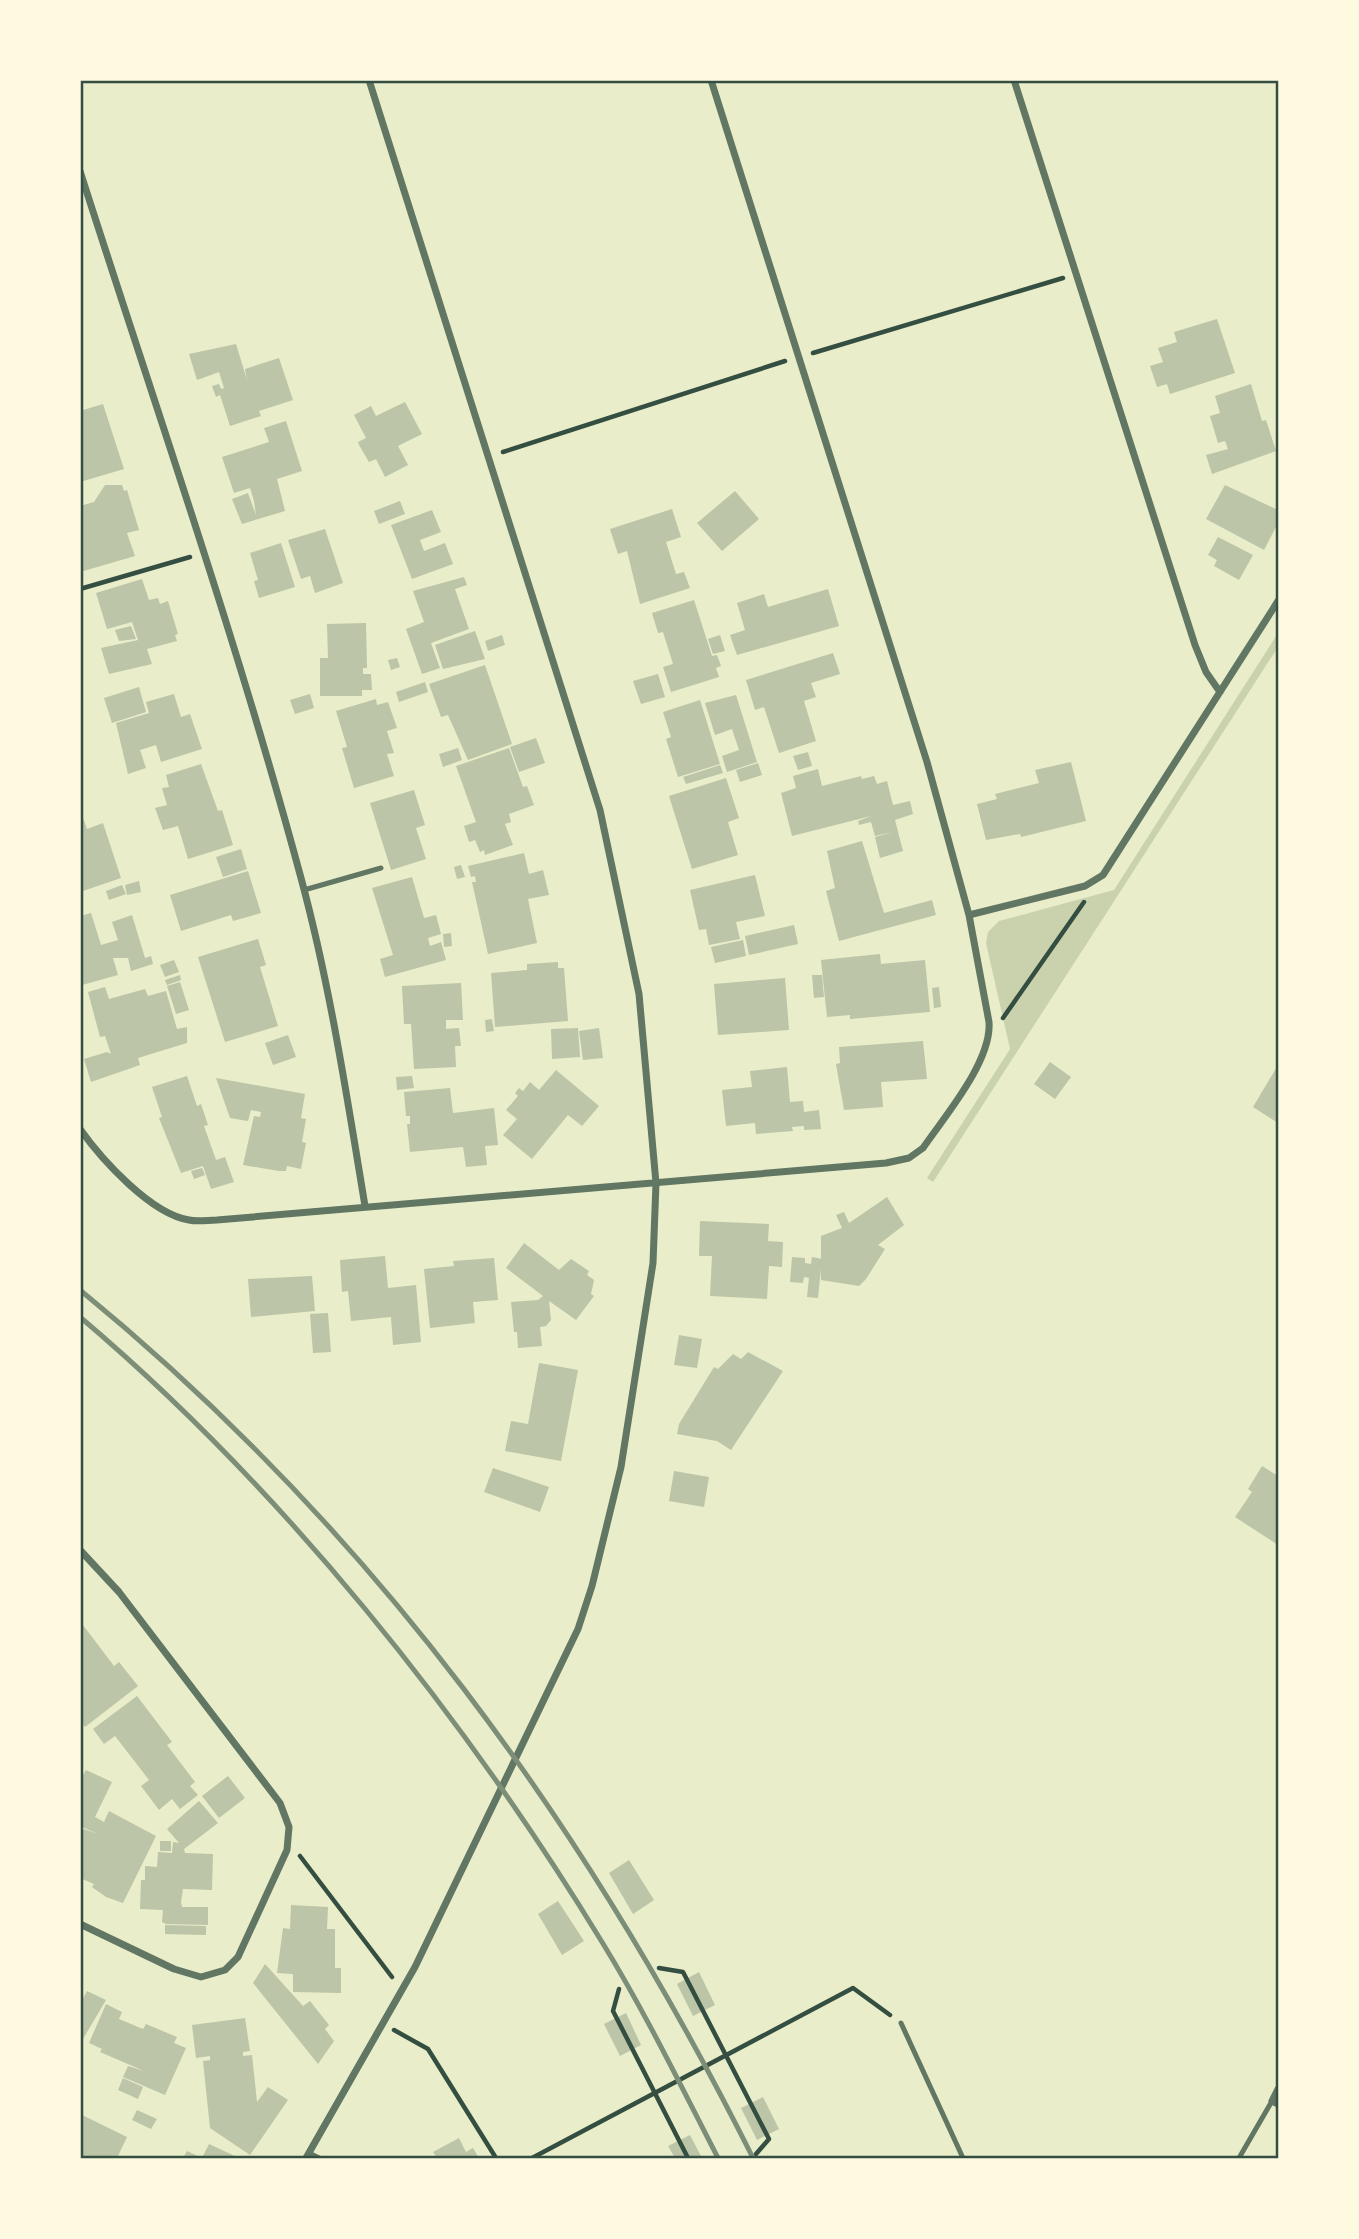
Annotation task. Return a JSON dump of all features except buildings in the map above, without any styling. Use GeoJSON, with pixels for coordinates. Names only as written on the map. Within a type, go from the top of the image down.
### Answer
{"type":"FeatureCollection","features":[{"type":"Feature","properties":{"kind":"street"},"geometry":{"type":"LineString","coordinates":[[307,2156],[385,2024],[415,1967],[558,1674],[592,1586],[621,1467],[653,1263],[656,1183],[639,994],[600,810],[369,80]]}},
{"type":"Feature","properties":{"kind":"street"},"geometry":{"type":"LineString","coordinates":[[80,1129],[96,1151],[155,1205],[188,1220],[204,1221],[886,1163],[908,1158],[923,1148],[983,1056],[989,1038],[969,915],[927,762],[711,80]]}},
{"type":"Feature","properties":{"kind":"street"},"geometry":{"type":"LineString","coordinates":[[1014,80],[1195,645],[1206,672],[1220,692]]}},
{"type":"Feature","properties":{"kind":"street"},"geometry":{"type":"LineString","coordinates":[[80,171],[202,553],[304,890],[339,1050],[365,1206]]}},
{"type":"Feature","properties":{"kind":"street"},"geometry":{"type":"LineString","coordinates":[[969,915],[1085,886],[1103,875],[1279,601]]}},
{"type":"Feature","properties":{"kind":"street"},"geometry":{"type":"LineString","coordinates":[[80,1550],[119,1592],[280,1803],[289,1827],[289,1841],[238,1957],[225,1970],[201,1977],[174,1969],[80,1924]]}},
{"type":"Feature","properties":{"kind":"street"},"geometry":{"type":"LineString","coordinates":[[1275,2102],[1279,2089]]}},
{"type":"Feature","properties":{"kind":"lane"},"geometry":{"type":"LineString","coordinates":[[304,890],[381,868]]}},
{"type":"Feature","properties":{"kind":"lane"},"geometry":{"type":"LineString","coordinates":[[901,2023],[963,2158]]}},
{"type":"Feature","properties":{"kind":"lane"},"geometry":{"type":"LineString","coordinates":[[1239,2158],[1275,2102]]}},
{"type":"Feature","properties":{"kind":"lane"},"geometry":{"type":"LineString","coordinates":[[307,2156],[319,2158]]}},
{"type":"Feature","properties":{"kind":"path"},"geometry":{"type":"LineString","coordinates":[[489,457],[797,358],[1077,274]]}},
{"type":"Feature","properties":{"kind":"path"},"geometry":{"type":"LineString","coordinates":[[80,589],[202,553]]}},
{"type":"Feature","properties":{"kind":"path"},"geometry":{"type":"LineString","coordinates":[[989,1038],[1103,875]]}},
{"type":"Feature","properties":{"kind":"path"},"geometry":{"type":"LineString","coordinates":[[289,1841],[402,1990]]}},
{"type":"Feature","properties":{"kind":"path"},"geometry":{"type":"LineString","coordinates":[[659,1968],[683,1972],[728,2056],[769,2139],[757,2154]]}},
{"type":"Feature","properties":{"kind":"path"},"geometry":{"type":"LineString","coordinates":[[532,2158],[853,1988],[901,2023]]}},
{"type":"Feature","properties":{"kind":"path"},"geometry":{"type":"LineString","coordinates":[[619,1989],[613,2011],[688,2158]]}},
{"type":"Feature","properties":{"kind":"path"},"geometry":{"type":"LineString","coordinates":[[385,2024],[428,2049],[496,2158]]}},
{"type":"Feature","properties":{"kind":"green space"},"geometry":{"type":"Polygon","coordinates":[[[1278,633],[1278,647],[933,1182],[927,1178],[1010,1049],[986,943],[988,932],[999,921],[1114,890],[1278,633]]]}},
{"type":"Feature","properties":{"kind":"railway"},"geometry":{"type":"LineString","coordinates":[[80,1290],[186,1382],[285,1479],[377,1582],[463,1688],[544,1800],[618,1915],[688,2035],[753,2158]]}},
{"type":"Feature","properties":{"kind":"railway"},"geometry":{"type":"LineString","coordinates":[[80,1317],[155,1384],[228,1455],[298,1531],[430,1690],[491,1773],[602,1942],[648,2022],[718,2158]]}}]}
